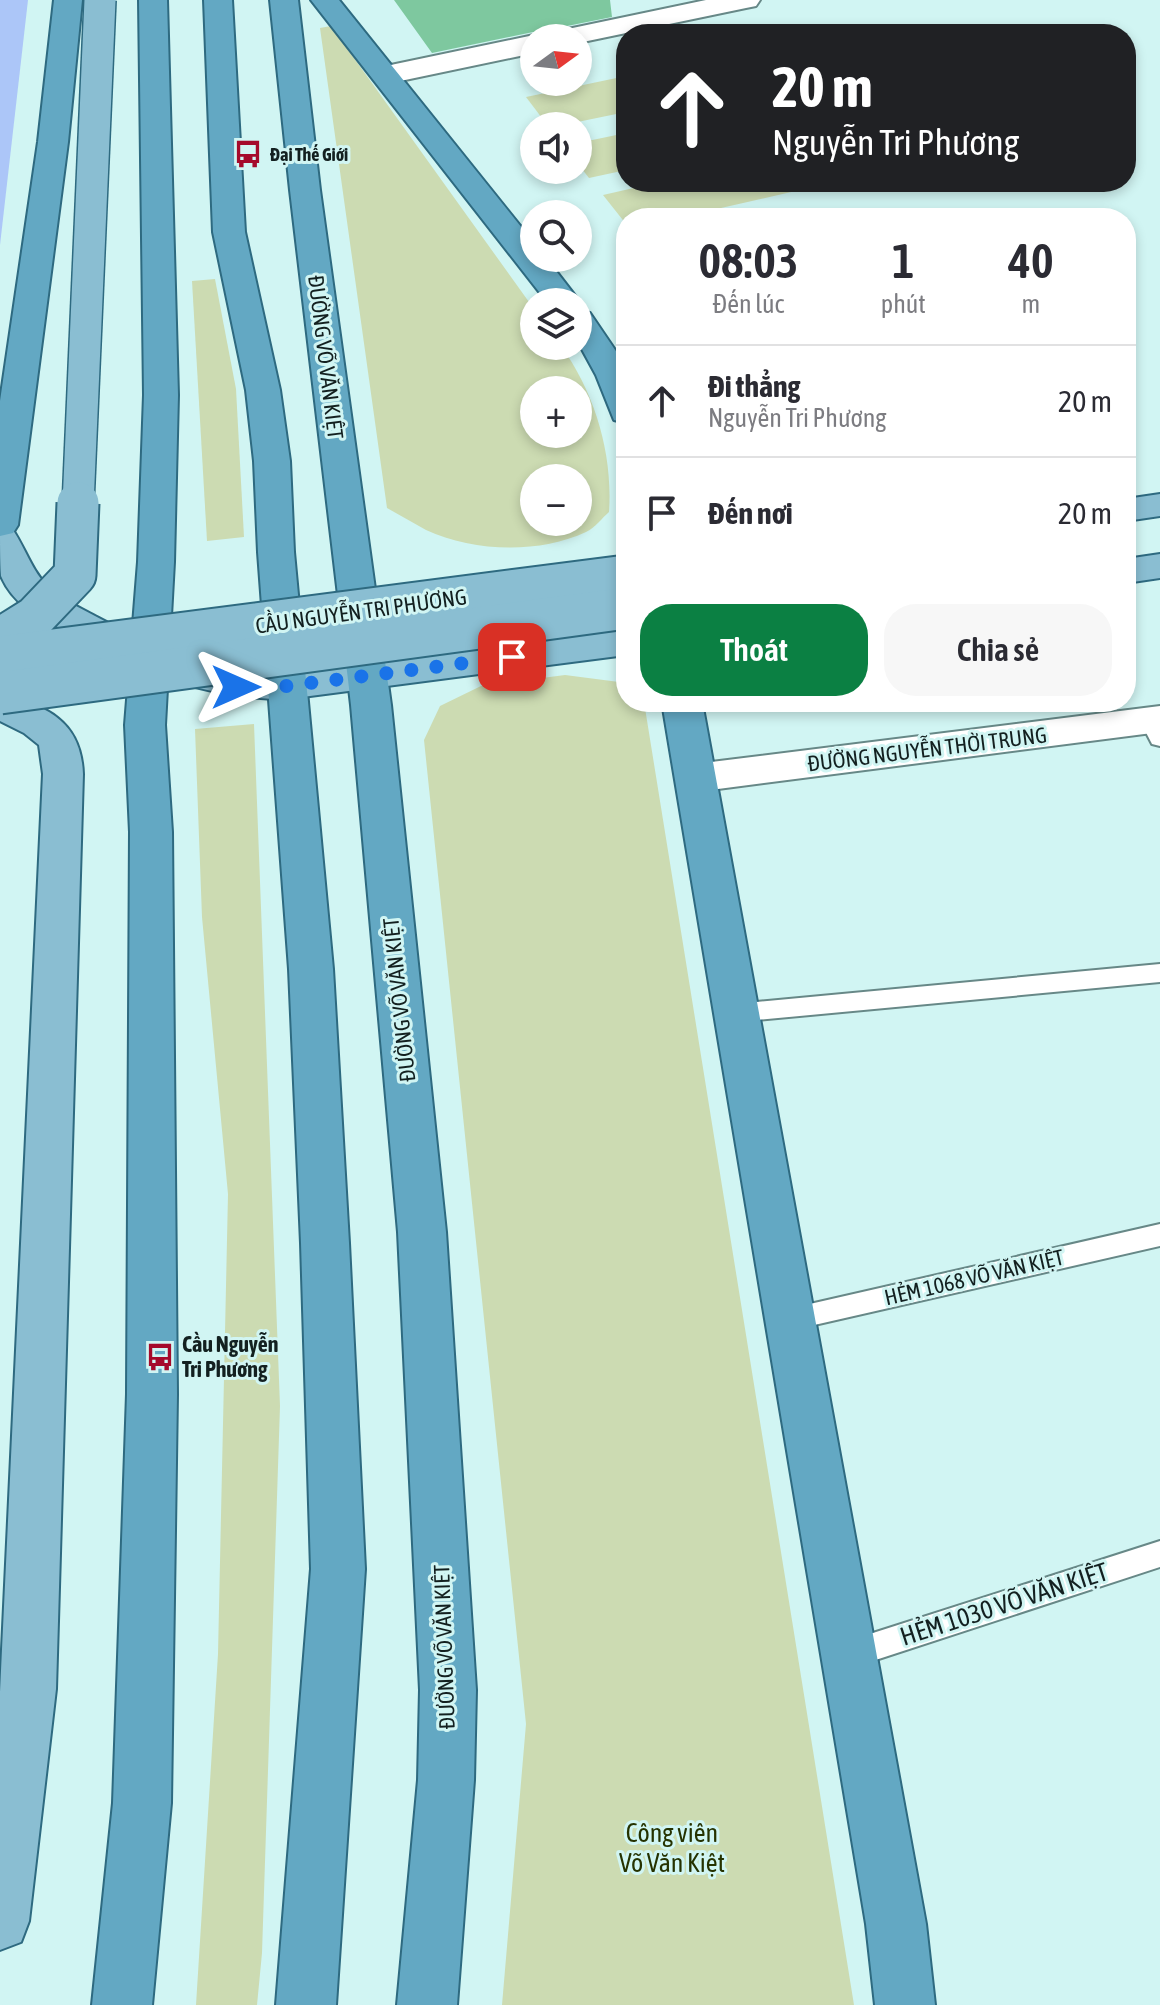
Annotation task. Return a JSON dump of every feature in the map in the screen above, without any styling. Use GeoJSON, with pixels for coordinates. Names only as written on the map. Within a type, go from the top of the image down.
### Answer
{"type":"FeatureCollection","features":[{"type":"Feature","properties":{"kind":"highway"},"geometry":{"type":"LineString","coordinates":[[0,525],[53,142],[68,0]]}},
{"type":"Feature","properties":{"kind":"highway"},"geometry":{"type":"LineString","coordinates":[[122,2005],[142,1803],[152,1394],[151,832],[145,725],[156,562],[161,395],[153,0]]}},
{"type":"Feature","properties":{"kind":"highway"},"geometry":{"type":"LineString","coordinates":[[218,0],[229,232],[269,432],[311,969],[338,1569],[306,2005]]}},
{"type":"Feature","properties":{"kind":"highway","name":"ĐƯỜNG VÕ VĂN KIỆT"},"geometry":{"type":"LineString","coordinates":[[284,0],[305,190],[368,677],[422,1232],[434,1402],[447,1676],[446,1780],[427,2005]]}},
{"type":"Feature","properties":{"kind":"highway"},"geometry":{"type":"LineString","coordinates":[[325,0],[553,288]]}},
{"type":"Feature","properties":{"kind":"highway"},"geometry":{"type":"LineString","coordinates":[[592,339],[616,379]]}},
{"type":"Feature","properties":{"kind":"highway"},"geometry":{"type":"LineString","coordinates":[[684,712],[896,1924],[905,2005]]}},
{"type":"Feature","properties":{"kind":"main road"},"geometry":{"type":"LineString","coordinates":[[0,639],[35,617],[75,575],[100,0]]}},
{"type":"Feature","properties":{"kind":"main road"},"geometry":{"type":"LineString","coordinates":[[1136,485],[1160,481]]}},
{"type":"Feature","properties":{"kind":"main road"},"geometry":{"type":"LineString","coordinates":[[1136,509],[1160,505]]}},
{"type":"Feature","properties":{"kind":"main road"},"geometry":{"type":"LineString","coordinates":[[1136,539],[1160,536]]}},
{"type":"Feature","properties":{"kind":"main road"},"geometry":{"type":"LineString","coordinates":[[0,538],[36,596],[110,641],[148,659],[203,680],[236,687],[287,686],[368,677],[616,643]]}},
{"type":"Feature","properties":{"kind":"main road"},"geometry":{"type":"LineString","coordinates":[[1136,570],[1160,566]]}},
{"type":"Feature","properties":{"kind":"main road","name":"CẦU NGUYỄN TRI PHƯƠNG"},"geometry":{"type":"LineString","coordinates":[[0,657],[616,577]]}},
{"type":"Feature","properties":{"kind":"main road","name":"CẦU NGUYỄN TRI PHƯƠNG"},"geometry":{"type":"LineString","coordinates":[[0,693],[616,609]]}},
{"type":"Feature","properties":{"kind":"main road"},"geometry":{"type":"LineString","coordinates":[[0,707],[35,723],[56,739],[62,794],[28,1689],[0,1921]]}},
{"type":"Feature","properties":{"kind":"street"},"geometry":{"type":"LineString","coordinates":[[630,24],[746,0]]}},
{"type":"Feature","properties":{"kind":"street"},"geometry":{"type":"LineString","coordinates":[[592,32],[616,27]]}},
{"type":"Feature","properties":{"kind":"street"},"geometry":{"type":"LineString","coordinates":[[386,75],[520,47]]}},
{"type":"Feature","properties":{"kind":"street","name":"ĐƯỜNG NGUYỄN THỜI TRUNG"},"geometry":{"type":"LineString","coordinates":[[695,778],[1157,726]]}},
{"type":"Feature","properties":{"kind":"lane"},"geometry":{"type":"LineString","coordinates":[[736,1013],[1160,973]]}},
{"type":"Feature","properties":{"kind":"lane","name":"HẺM 1068 VÕ VĂN KIỆT"},"geometry":{"type":"LineString","coordinates":[[788,1320],[1160,1235]]}},
{"type":"Feature","properties":{"kind":"lane","name":"HẺM 1030 VÕ VĂN KIỆT"},"geometry":{"type":"LineString","coordinates":[[848,1655],[1160,1554]]}},
{"type":"Feature","properties":{"kind":"green space"},"geometry":{"type":"Polygon","coordinates":[[[331,26],[520,289],[520,360],[570,360],[579,376],[520,376],[520,448],[592,448],[592,404],[605,446],[608,468],[609,512],[592,527],[592,464],[520,464],[520,536],[576,536],[548,544],[506,548],[464,543],[426,530],[387,508],[320,28],[331,26]]]}},
{"type":"Feature","properties":{"kind":"green space"},"geometry":{"type":"Polygon","coordinates":[[[616,78],[616,114],[592,119],[592,112],[537,112],[526,97],[592,96],[592,83],[616,78]]]}},
{"type":"Feature","properties":{"kind":"green space"},"geometry":{"type":"Polygon","coordinates":[[[616,135],[616,172],[592,177],[592,140],[616,135]]]}},
{"type":"Feature","properties":{"kind":"green space"},"geometry":{"type":"Polygon","coordinates":[[[616,192],[791,192],[721,208],[616,208],[616,211],[603,195],[616,192]]]}},
{"type":"Feature","properties":{"kind":"green space"},"geometry":{"type":"Polygon","coordinates":[[[215,279],[236,389],[244,537],[207,541],[192,281],[215,279]]]}},
{"type":"Feature","properties":{"kind":"green space","name":"Công viên Võ Văn Kiệt"},"geometry":{"type":"Polygon","coordinates":[[[565,675],[616,682],[616,712],[646,712],[854,2005],[502,2005],[526,1724],[424,740],[440,706],[481,686],[565,675]]]}},
{"type":"Feature","properties":{"kind":"green space"},"geometry":{"type":"Polygon","coordinates":[[[254,724],[280,1406],[262,1953],[257,2005],[196,2005],[218,1654],[228,1194],[202,917],[195,729],[254,724]]]}},
{"type":"Feature","properties":{"kind":"water"},"geometry":{"type":"Polygon","coordinates":[[[0,0],[28,0],[0,245],[0,0]]]}},
{"type":"Feature","properties":{"kind":"building"},"geometry":{"type":"Polygon","coordinates":[[[394,0],[610,0],[612,17],[577,24],[520,24],[520,35],[432,53],[394,0]]]}},
{"type":"Feature","properties":{"kind":"place","name":"Đại Thế Giới"},"geometry":{"type":"Point","coordinates":[248,154]}},
{"type":"Feature","properties":{"kind":"place","name":"Cầu Nguyễn Tri Phương"},"geometry":{"type":"Point","coordinates":[160,1357]}},
{"type":"Feature","properties":{"kind":"route"},"geometry":{"type":"LineString","coordinates":[[236,687],[287,686],[512,657]]}}]}
